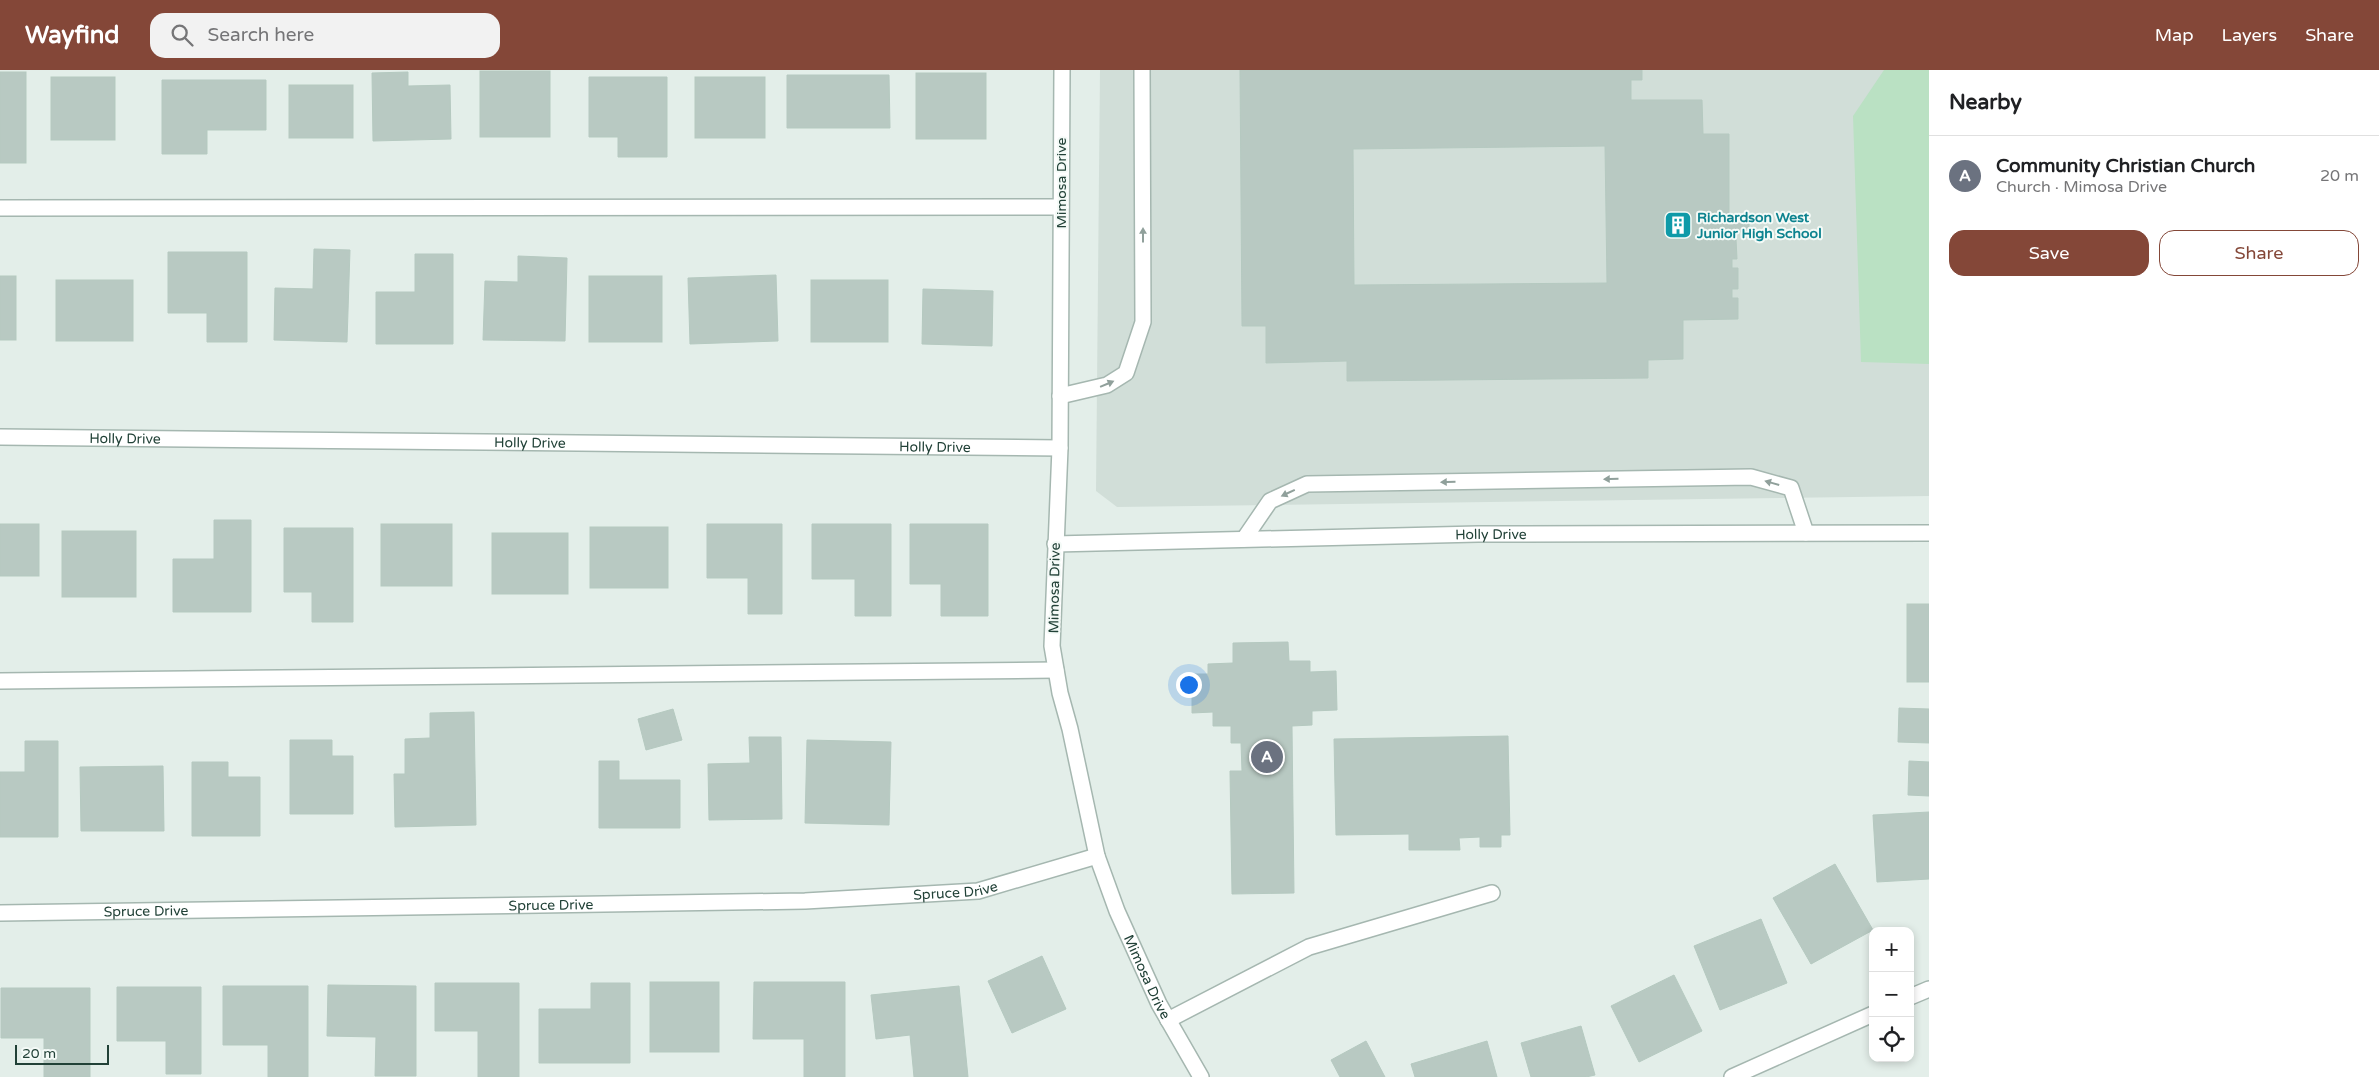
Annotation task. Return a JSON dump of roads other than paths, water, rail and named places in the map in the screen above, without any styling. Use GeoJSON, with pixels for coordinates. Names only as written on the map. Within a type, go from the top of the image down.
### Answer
{"type":"FeatureCollection","features":[{"type":"Feature","properties":{"kind":"street","name":"Mimosa Drive"},"geometry":{"type":"LineString","coordinates":[[1062,70],[1060,448],[1052,646],[1097,856],[1117,911],[1195,1075]]}},
{"type":"Feature","properties":{"kind":"street"},"geometry":{"type":"LineString","coordinates":[[1060,396],[1108,385],[1126,373],[1143,322],[1142,70]]}},
{"type":"Feature","properties":{"kind":"street"},"geometry":{"type":"LineString","coordinates":[[0,208],[1061,207]]}},
{"type":"Feature","properties":{"kind":"street","name":"Holly Drive"},"geometry":{"type":"LineString","coordinates":[[0,438],[1060,448]]}},
{"type":"Feature","properties":{"kind":"street"},"geometry":{"type":"LineString","coordinates":[[1244,539],[1270,501],[1306,484],[1751,477],[1791,488],[1806,533]]}},
{"type":"Feature","properties":{"kind":"street","name":"Holly Drive"},"geometry":{"type":"LineString","coordinates":[[1055,544],[1478,534],[1929,533]]}},
{"type":"Feature","properties":{"kind":"street"},"geometry":{"type":"LineString","coordinates":[[0,681],[1056,670]]}},
{"type":"Feature","properties":{"kind":"street","name":"Spruce Drive"},"geometry":{"type":"LineString","coordinates":[[0,913],[805,901],[978,891],[1097,856]]}},
{"type":"Feature","properties":{"kind":"street"},"geometry":{"type":"LineString","coordinates":[[1168,1020],[1309,947],[1492,893]]}},
{"type":"Feature","properties":{"kind":"street"},"geometry":{"type":"LineString","coordinates":[[1914,995],[1929,989]]}},
{"type":"Feature","properties":{"kind":"street"},"geometry":{"type":"LineString","coordinates":[[1732,1077],[1869,1016]]}},
{"type":"Feature","properties":{"kind":"place","name":"Richardson West Junior High School"},"geometry":{"type":"Point","coordinates":[1678,225]}},
{"type":"Feature","properties":{"kind":"place","name":"Community Christian Church"},"geometry":{"type":"Point","coordinates":[1267,757]}}]}
